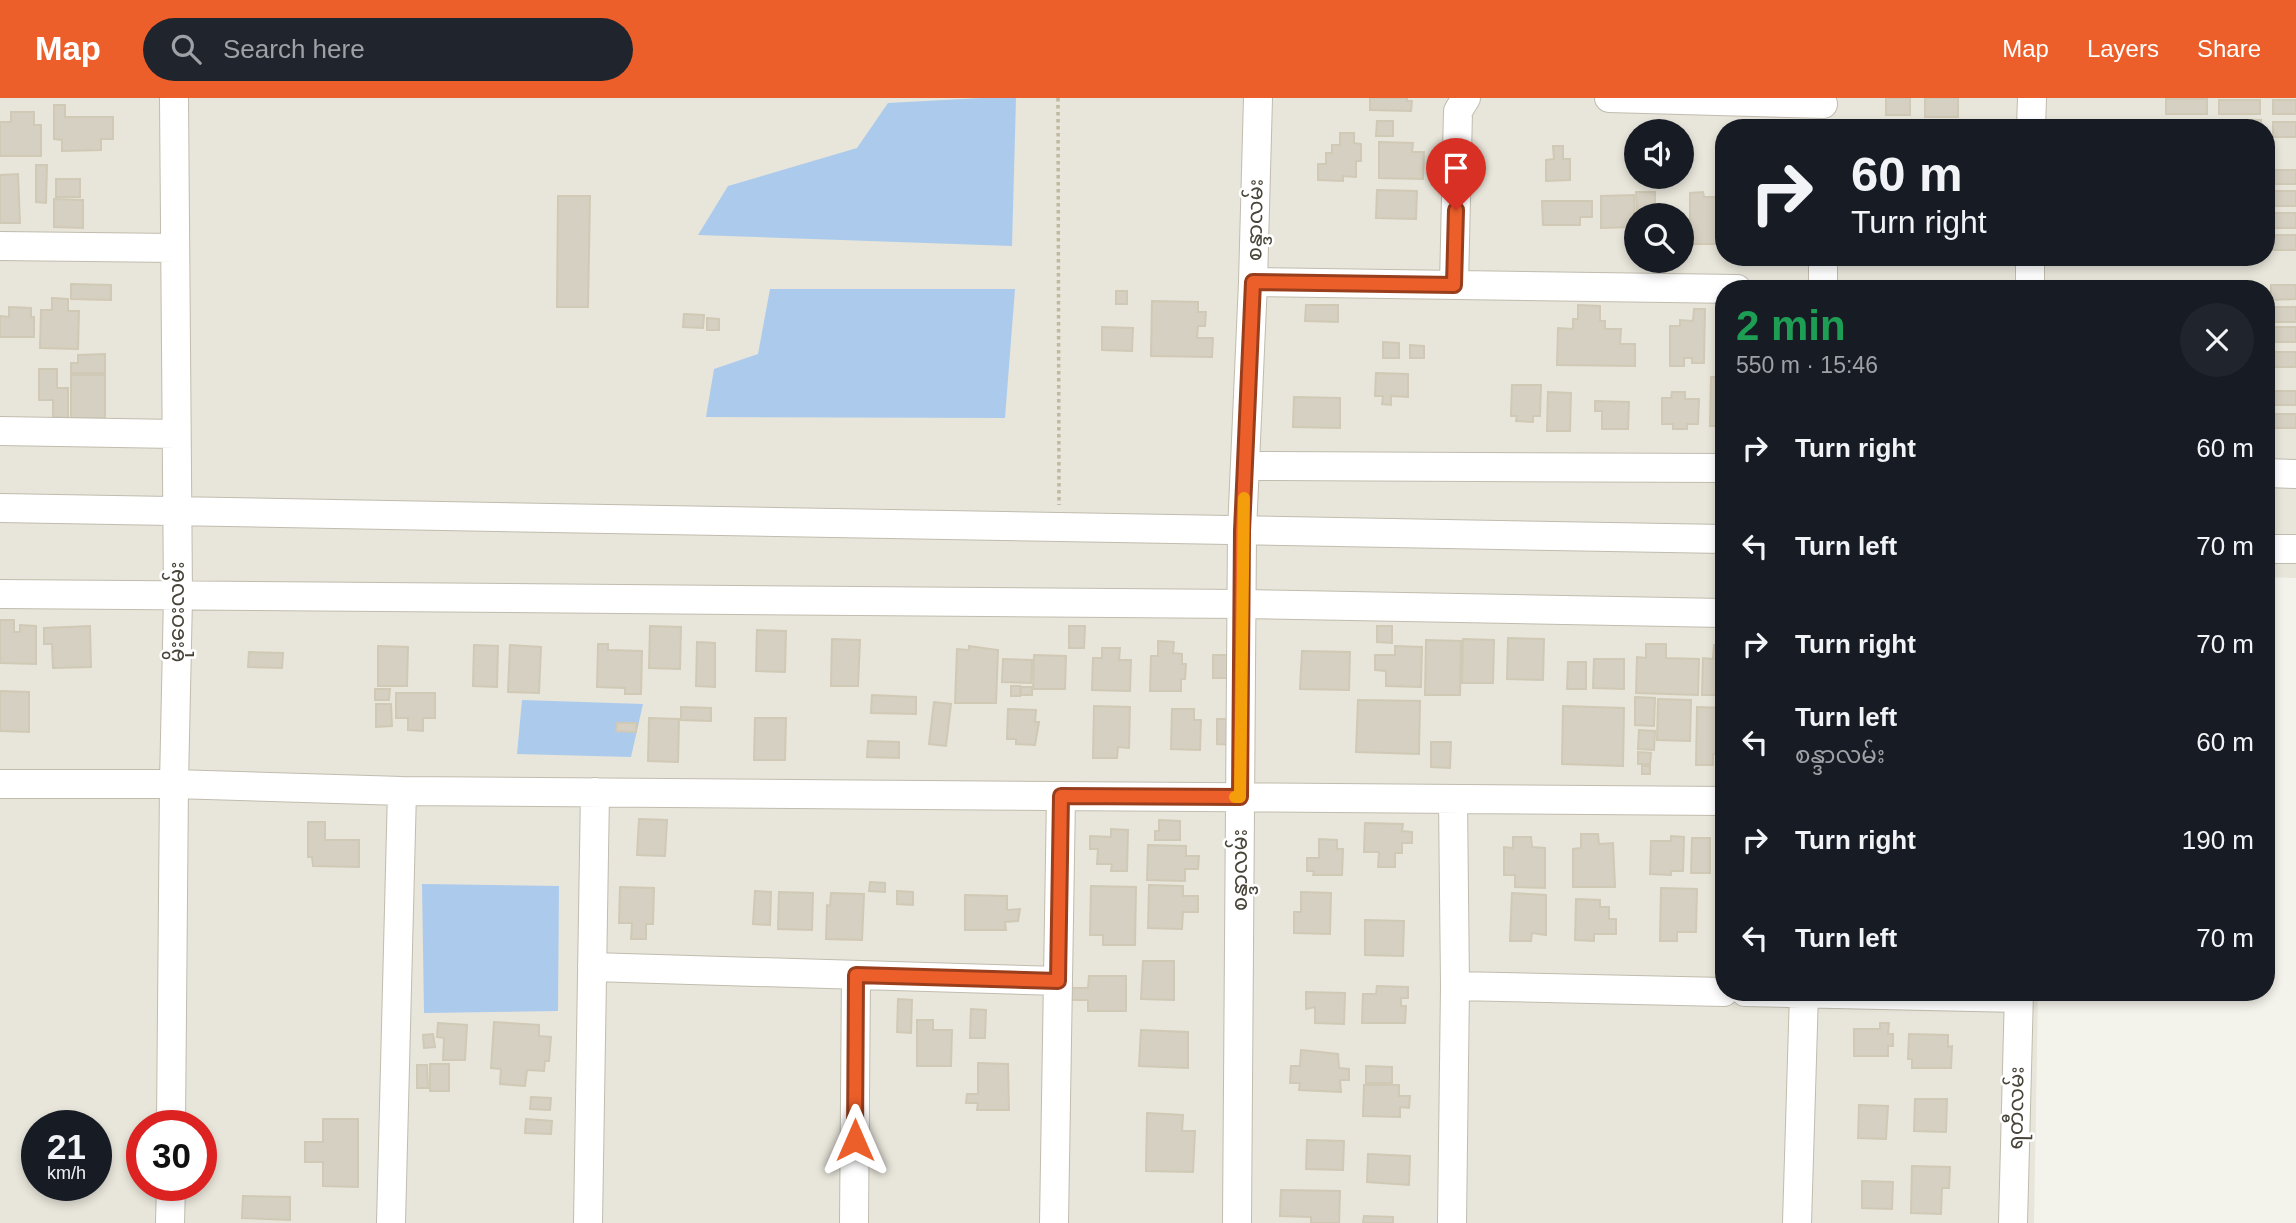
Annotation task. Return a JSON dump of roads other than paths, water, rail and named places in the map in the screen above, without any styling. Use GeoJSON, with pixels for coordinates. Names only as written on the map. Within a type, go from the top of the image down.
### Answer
{"type":"FeatureCollection","features":[{"type":"Feature","properties":{"kind":"street","name":"မိုးဝေးလမ်း"},"geometry":{"type":"LineString","coordinates":[[171,1110],[178,597],[174,98]]}},
{"type":"Feature","properties":{"kind":"street","name":"စန္ဒာလမ်း"},"geometry":{"type":"LineString","coordinates":[[1237,1223],[1242,531],[1258,98]]}},
{"type":"Feature","properties":{"kind":"street"},"geometry":{"type":"LineString","coordinates":[[1454,285],[1458,111],[1466,98]]}},
{"type":"Feature","properties":{"kind":"street"},"geometry":{"type":"LineString","coordinates":[[1609,98],[1823,110]]}},
{"type":"Feature","properties":{"kind":"street"},"geometry":{"type":"LineString","coordinates":[[2031,119],[2032,98]]}},
{"type":"Feature","properties":{"kind":"street"},"geometry":{"type":"LineString","coordinates":[[0,246],[175,248]]}},
{"type":"Feature","properties":{"kind":"street"},"geometry":{"type":"LineString","coordinates":[[1253,282],[1715,289]]}},
{"type":"Feature","properties":{"kind":"street"},"geometry":{"type":"LineString","coordinates":[[0,431],[176,434]]}},
{"type":"Feature","properties":{"kind":"street"},"geometry":{"type":"LineString","coordinates":[[1245,466],[1715,468]]}},
{"type":"Feature","properties":{"kind":"street"},"geometry":{"type":"LineString","coordinates":[[2275,473],[2296,474]]}},
{"type":"Feature","properties":{"kind":"street"},"geometry":{"type":"LineString","coordinates":[[0,508],[1715,539]]}},
{"type":"Feature","properties":{"kind":"street"},"geometry":{"type":"LineString","coordinates":[[2275,549],[2296,550]]}},
{"type":"Feature","properties":{"kind":"street"},"geometry":{"type":"LineString","coordinates":[[0,594],[1242,604],[1715,613]]}},
{"type":"Feature","properties":{"kind":"street"},"geometry":{"type":"LineString","coordinates":[[0,784],[174,784],[402,791],[1715,801]]}},
{"type":"Feature","properties":{"kind":"street"},"geometry":{"type":"LineString","coordinates":[[391,1223],[402,791]]}},
{"type":"Feature","properties":{"kind":"street"},"geometry":{"type":"LineString","coordinates":[[587,1223],[595,792]]}},
{"type":"Feature","properties":{"kind":"street"},"geometry":{"type":"LineString","coordinates":[[1054,1223],[1061,796]]}},
{"type":"Feature","properties":{"kind":"street"},"geometry":{"type":"LineString","coordinates":[[1452,1223],[1455,986],[1453,799]]}},
{"type":"Feature","properties":{"kind":"street"},"geometry":{"type":"LineString","coordinates":[[592,967],[1058,981]]}},
{"type":"Feature","properties":{"kind":"street"},"geometry":{"type":"LineString","coordinates":[[854,1223],[856,975]]}},
{"type":"Feature","properties":{"kind":"street"},"geometry":{"type":"LineString","coordinates":[[1455,986],[1715,992]]}},
{"type":"Feature","properties":{"kind":"street"},"geometry":{"type":"LineString","coordinates":[[1797,1223],[1804,1001]]}},
{"type":"Feature","properties":{"kind":"street","name":"ရတီလမ်း"},"geometry":{"type":"LineString","coordinates":[[2013,1223],[2019,1001]]}},
{"type":"Feature","properties":{"kind":"street"},"geometry":{"type":"LineString","coordinates":[[170,1201],[170,1223]]}},
{"type":"Feature","properties":{"kind":"water"},"geometry":{"type":"Polygon","coordinates":[[[1016,98],[1012,246],[698,235],[728,186],[857,148],[888,103],[1016,98]]]}},
{"type":"Feature","properties":{"kind":"water"},"geometry":{"type":"Polygon","coordinates":[[[770,289],[1015,289],[1005,418],[706,417],[714,369],[758,354],[770,289]]]}},
{"type":"Feature","properties":{"kind":"water"},"geometry":{"type":"Polygon","coordinates":[[[522,700],[643,704],[631,757],[517,754],[522,700]]]}},
{"type":"Feature","properties":{"kind":"water"},"geometry":{"type":"Polygon","coordinates":[[[422,884],[559,886],[558,1011],[424,1013],[422,884]]]}}]}
